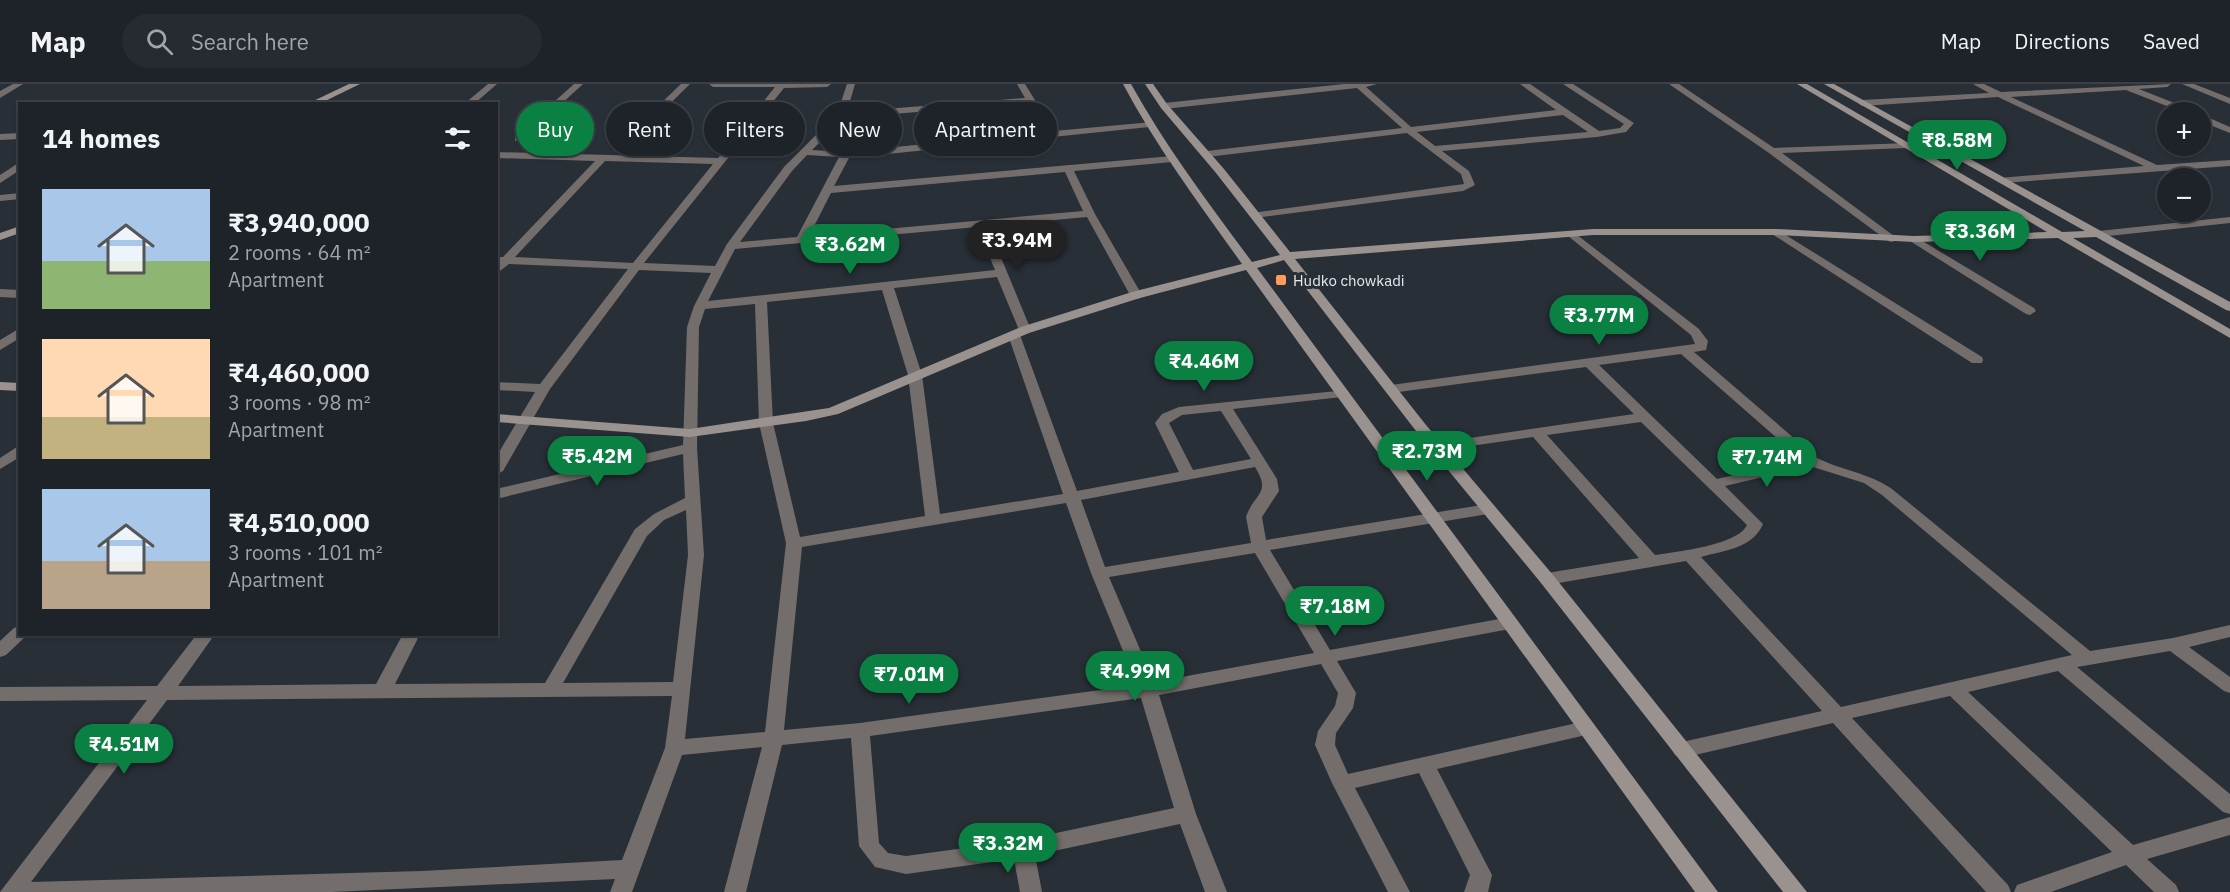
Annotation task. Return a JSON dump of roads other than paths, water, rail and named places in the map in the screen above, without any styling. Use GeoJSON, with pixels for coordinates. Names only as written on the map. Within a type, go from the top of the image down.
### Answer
{"type":"FeatureCollection","features":[{"type":"Feature","properties":{"kind":"street"},"geometry":{"type":"LineString","coordinates":[[0,95],[19,84]]}},
{"type":"Feature","properties":{"kind":"street"},"geometry":{"type":"LineString","coordinates":[[316,102],[356,84]]}},
{"type":"Feature","properties":{"kind":"street"},"geometry":{"type":"LineString","coordinates":[[470,102],[493,84]]}},
{"type":"Feature","properties":{"kind":"street"},"geometry":{"type":"LineString","coordinates":[[559,102],[579,84]]}},
{"type":"Feature","properties":{"kind":"street"},"geometry":{"type":"LineString","coordinates":[[667,102],[686,84]]}},
{"type":"Feature","properties":{"kind":"street"},"geometry":{"type":"LineString","coordinates":[[713,84],[826,84]]}},
{"type":"Feature","properties":{"kind":"street"},"geometry":{"type":"LineString","coordinates":[[845,102],[851,84]]}},
{"type":"Feature","properties":{"kind":"street"},"geometry":{"type":"LineString","coordinates":[[902,110],[1031,100],[1021,84]]}},
{"type":"Feature","properties":{"kind":"street"},"geometry":{"type":"LineString","coordinates":[[1127,84],[1172,159],[1248,265],[1707,892]]}},
{"type":"Feature","properties":{"kind":"street"},"geometry":{"type":"LineString","coordinates":[[1149,84],[1164,105],[1207,154],[1390,389],[1547,579],[1796,892]]}},
{"type":"Feature","properties":{"kind":"street"},"geometry":{"type":"LineString","coordinates":[[1164,105],[1373,84]]}},
{"type":"Feature","properties":{"kind":"street"},"geometry":{"type":"LineString","coordinates":[[1524,84],[1597,134]]}},
{"type":"Feature","properties":{"kind":"street"},"geometry":{"type":"LineString","coordinates":[[1432,149],[1597,134],[1623,130],[1629,123],[1567,84]]}},
{"type":"Feature","properties":{"kind":"street"},"geometry":{"type":"LineString","coordinates":[[1673,84],[1772,151],[1892,239]]}},
{"type":"Feature","properties":{"kind":"street"},"geometry":{"type":"LineString","coordinates":[[1801,84],[2230,334]]}},
{"type":"Feature","properties":{"kind":"street"},"geometry":{"type":"LineString","coordinates":[[1828,84],[2230,307]]}},
{"type":"Feature","properties":{"kind":"street"},"geometry":{"type":"LineString","coordinates":[[1977,84],[2153,168]]}},
{"type":"Feature","properties":{"kind":"street"},"geometry":{"type":"LineString","coordinates":[[1862,103],[2167,84]]}},
{"type":"Feature","properties":{"kind":"street"},"geometry":{"type":"LineString","coordinates":[[2186,84],[2230,101]]}},
{"type":"Feature","properties":{"kind":"street"},"geometry":{"type":"LineString","coordinates":[[498,467],[544,388],[636,266],[782,85]]}},
{"type":"Feature","properties":{"kind":"street"},"geometry":{"type":"LineString","coordinates":[[1255,215],[1459,189],[1470,185],[1465,173],[1410,131],[1359,85]]}},
{"type":"Feature","properties":{"kind":"street"},"geometry":{"type":"LineString","coordinates":[[2123,86],[2163,102]]}},
{"type":"Feature","properties":{"kind":"street"},"geometry":{"type":"LineString","coordinates":[[1207,154],[1565,112]]}},
{"type":"Feature","properties":{"kind":"street"},"geometry":{"type":"LineString","coordinates":[[2211,122],[2230,130]]}},
{"type":"Feature","properties":{"kind":"street"},"geometry":{"type":"LineString","coordinates":[[1057,132],[1149,124]]}},
{"type":"Feature","properties":{"kind":"street"},"geometry":{"type":"LineString","coordinates":[[0,137],[18,136]]}},
{"type":"Feature","properties":{"kind":"street"},"geometry":{"type":"LineString","coordinates":[[621,892],[675,748],[696,555],[690,441],[693,327],[700,306],[731,246],[788,169],[817,140]]}},
{"type":"Feature","properties":{"kind":"street"},"geometry":{"type":"LineString","coordinates":[[1772,151],[1906,145]]}},
{"type":"Feature","properties":{"kind":"street"},"geometry":{"type":"LineString","coordinates":[[806,152],[817,153]]}},
{"type":"Feature","properties":{"kind":"street"},"geometry":{"type":"LineString","coordinates":[[501,156],[721,161]]}},
{"type":"Feature","properties":{"kind":"street"},"geometry":{"type":"LineString","coordinates":[[801,240],[845,156]]}},
{"type":"Feature","properties":{"kind":"street"},"geometry":{"type":"LineString","coordinates":[[502,260],[602,159]]}},
{"type":"Feature","properties":{"kind":"street"},"geometry":{"type":"LineString","coordinates":[[828,190],[1172,159]]}},
{"type":"Feature","properties":{"kind":"street"},"geometry":{"type":"LineString","coordinates":[[2003,180],[2230,162]]}},
{"type":"Feature","properties":{"kind":"street"},"geometry":{"type":"LineString","coordinates":[[0,180],[18,166]]}},
{"type":"Feature","properties":{"kind":"street"},"geometry":{"type":"LineString","coordinates":[[1068,168],[1090,214],[1136,295]]}},
{"type":"Feature","properties":{"kind":"street"},"geometry":{"type":"LineString","coordinates":[[0,198],[18,195]]}},
{"type":"Feature","properties":{"kind":"street"},"geometry":{"type":"LineString","coordinates":[[731,246],[1090,214]]}},
{"type":"Feature","properties":{"kind":"street"},"geometry":{"type":"LineString","coordinates":[[498,493],[690,441],[766,423],[833,411],[1019,332],[1136,295],[1287,256],[1572,234],[1776,232],[1892,239],[2063,237],[2227,222]]}},
{"type":"Feature","properties":{"kind":"street"},"geometry":{"type":"LineString","coordinates":[[981,223],[1002,273],[1072,497],[1148,690],[1186,814],[1216,892]]}},
{"type":"Feature","properties":{"kind":"street"},"geometry":{"type":"LineString","coordinates":[[0,237],[18,230]]}},
{"type":"Feature","properties":{"kind":"street"},"geometry":{"type":"LineString","coordinates":[[1776,232],[1977,360]]}},
{"type":"Feature","properties":{"kind":"street"},"geometry":{"type":"LineString","coordinates":[[1390,389],[1701,347],[1702,341],[1695,332],[1572,234]]}},
{"type":"Feature","properties":{"kind":"street"},"geometry":{"type":"LineString","coordinates":[[1914,239],[2030,310]]}},
{"type":"Feature","properties":{"kind":"street"},"geometry":{"type":"LineString","coordinates":[[502,260],[719,270]]}},
{"type":"Feature","properties":{"kind":"street"},"geometry":{"type":"LineString","coordinates":[[700,306],[1002,273]]}},
{"type":"Feature","properties":{"kind":"street"},"geometry":{"type":"LineString","coordinates":[[887,286],[915,375],[933,520]]}},
{"type":"Feature","properties":{"kind":"street"},"geometry":{"type":"LineString","coordinates":[[0,293],[18,294]]}},
{"type":"Feature","properties":{"kind":"street"},"geometry":{"type":"LineString","coordinates":[[735,892],[774,738],[794,543],[766,423],[761,299]]}},
{"type":"Feature","properties":{"kind":"street"},"geometry":{"type":"LineString","coordinates":[[0,346],[18,333]]}},
{"type":"Feature","properties":{"kind":"street"},"geometry":{"type":"LineString","coordinates":[[1684,350],[1812,461],[1826,468],[1869,480],[1887,492],[2087,658]]}},
{"type":"Feature","properties":{"kind":"street"},"geometry":{"type":"LineString","coordinates":[[1547,579],[1690,555],[1742,540],[1751,533],[1755,524],[1589,363]]}},
{"type":"Feature","properties":{"kind":"street"},"geometry":{"type":"LineString","coordinates":[[0,386],[18,387]]}},
{"type":"Feature","properties":{"kind":"street"},"geometry":{"type":"LineString","coordinates":[[498,386],[544,388]]}},
{"type":"Feature","properties":{"kind":"street"},"geometry":{"type":"LineString","coordinates":[[1188,475],[1162,423],[1167,417],[1179,411],[1342,393]]}},
{"type":"Feature","properties":{"kind":"street"},"geometry":{"type":"LineString","coordinates":[[1224,405],[1270,479],[1271,491],[1255,510],[1252,522],[1260,547],[1347,693],[1344,708],[1327,731],[1325,745],[1342,783],[1399,892]]}},
{"type":"Feature","properties":{"kind":"street"},"geometry":{"type":"LineString","coordinates":[[1437,447],[1644,417]]}},
{"type":"Feature","properties":{"kind":"street"},"geometry":{"type":"LineString","coordinates":[[498,418],[524,419],[690,441]]}},
{"type":"Feature","properties":{"kind":"street"},"geometry":{"type":"LineString","coordinates":[[1536,432],[1651,561]]}},
{"type":"Feature","properties":{"kind":"street"},"geometry":{"type":"LineString","coordinates":[[0,465],[18,451]]}},
{"type":"Feature","properties":{"kind":"street"},"geometry":{"type":"LineString","coordinates":[[1715,484],[1812,461]]}},
{"type":"Feature","properties":{"kind":"street"},"geometry":{"type":"LineString","coordinates":[[794,543],[1072,497],[1260,462]]}},
{"type":"Feature","properties":{"kind":"street"},"geometry":{"type":"LineString","coordinates":[[550,690],[641,533],[659,517],[693,500]]}},
{"type":"Feature","properties":{"kind":"street"},"geometry":{"type":"LineString","coordinates":[[1100,573],[1488,509]]}},
{"type":"Feature","properties":{"kind":"street"},"geometry":{"type":"LineString","coordinates":[[1690,555],[2000,892]]}},
{"type":"Feature","properties":{"kind":"street"},"geometry":{"type":"LineString","coordinates":[[675,748],[860,730],[1148,690],[1510,623]]}},
{"type":"Feature","properties":{"kind":"street"},"geometry":{"type":"LineString","coordinates":[[1683,750],[1955,690],[2087,658],[2173,644],[2230,631]]}},
{"type":"Feature","properties":{"kind":"street"},"geometry":{"type":"LineString","coordinates":[[0,651],[18,634]]}},
{"type":"Feature","properties":{"kind":"street"},"geometry":{"type":"LineString","coordinates":[[11,892],[205,636]]}},
{"type":"Feature","properties":{"kind":"street"},"geometry":{"type":"LineString","coordinates":[[382,691],[411,636]]}},
{"type":"Feature","properties":{"kind":"street"},"geometry":{"type":"LineString","coordinates":[[2173,644],[2230,686]]}},
{"type":"Feature","properties":{"kind":"street"},"geometry":{"type":"LineString","coordinates":[[2062,664],[2230,806]]}},
{"type":"Feature","properties":{"kind":"street"},"geometry":{"type":"LineString","coordinates":[[0,693],[680,690]]}},
{"type":"Feature","properties":{"kind":"street"},"geometry":{"type":"LineString","coordinates":[[1955,690],[2168,892]]}},
{"type":"Feature","properties":{"kind":"street"},"geometry":{"type":"LineString","coordinates":[[1342,783],[1586,728]]}},
{"type":"Feature","properties":{"kind":"street"},"geometry":{"type":"LineString","coordinates":[[860,730],[869,846],[882,861],[906,865],[1023,849],[1186,814]]}},
{"type":"Feature","properties":{"kind":"street"},"geometry":{"type":"LineString","coordinates":[[1424,763],[1481,875],[1479,889],[1475,892]]}},
{"type":"Feature","properties":{"kind":"street"},"geometry":{"type":"LineString","coordinates":[[2025,892],[2129,855],[2230,826]]}},
{"type":"Feature","properties":{"kind":"street"},"geometry":{"type":"LineString","coordinates":[[1023,849],[1031,892]]}},
{"type":"Feature","properties":{"kind":"street"},"geometry":{"type":"LineString","coordinates":[[24,892],[420,886],[630,869]]}},
{"type":"Feature","properties":{"kind":"place","name":"Hudko chowkadi"},"geometry":{"type":"Point","coordinates":[1281,280]}}]}
